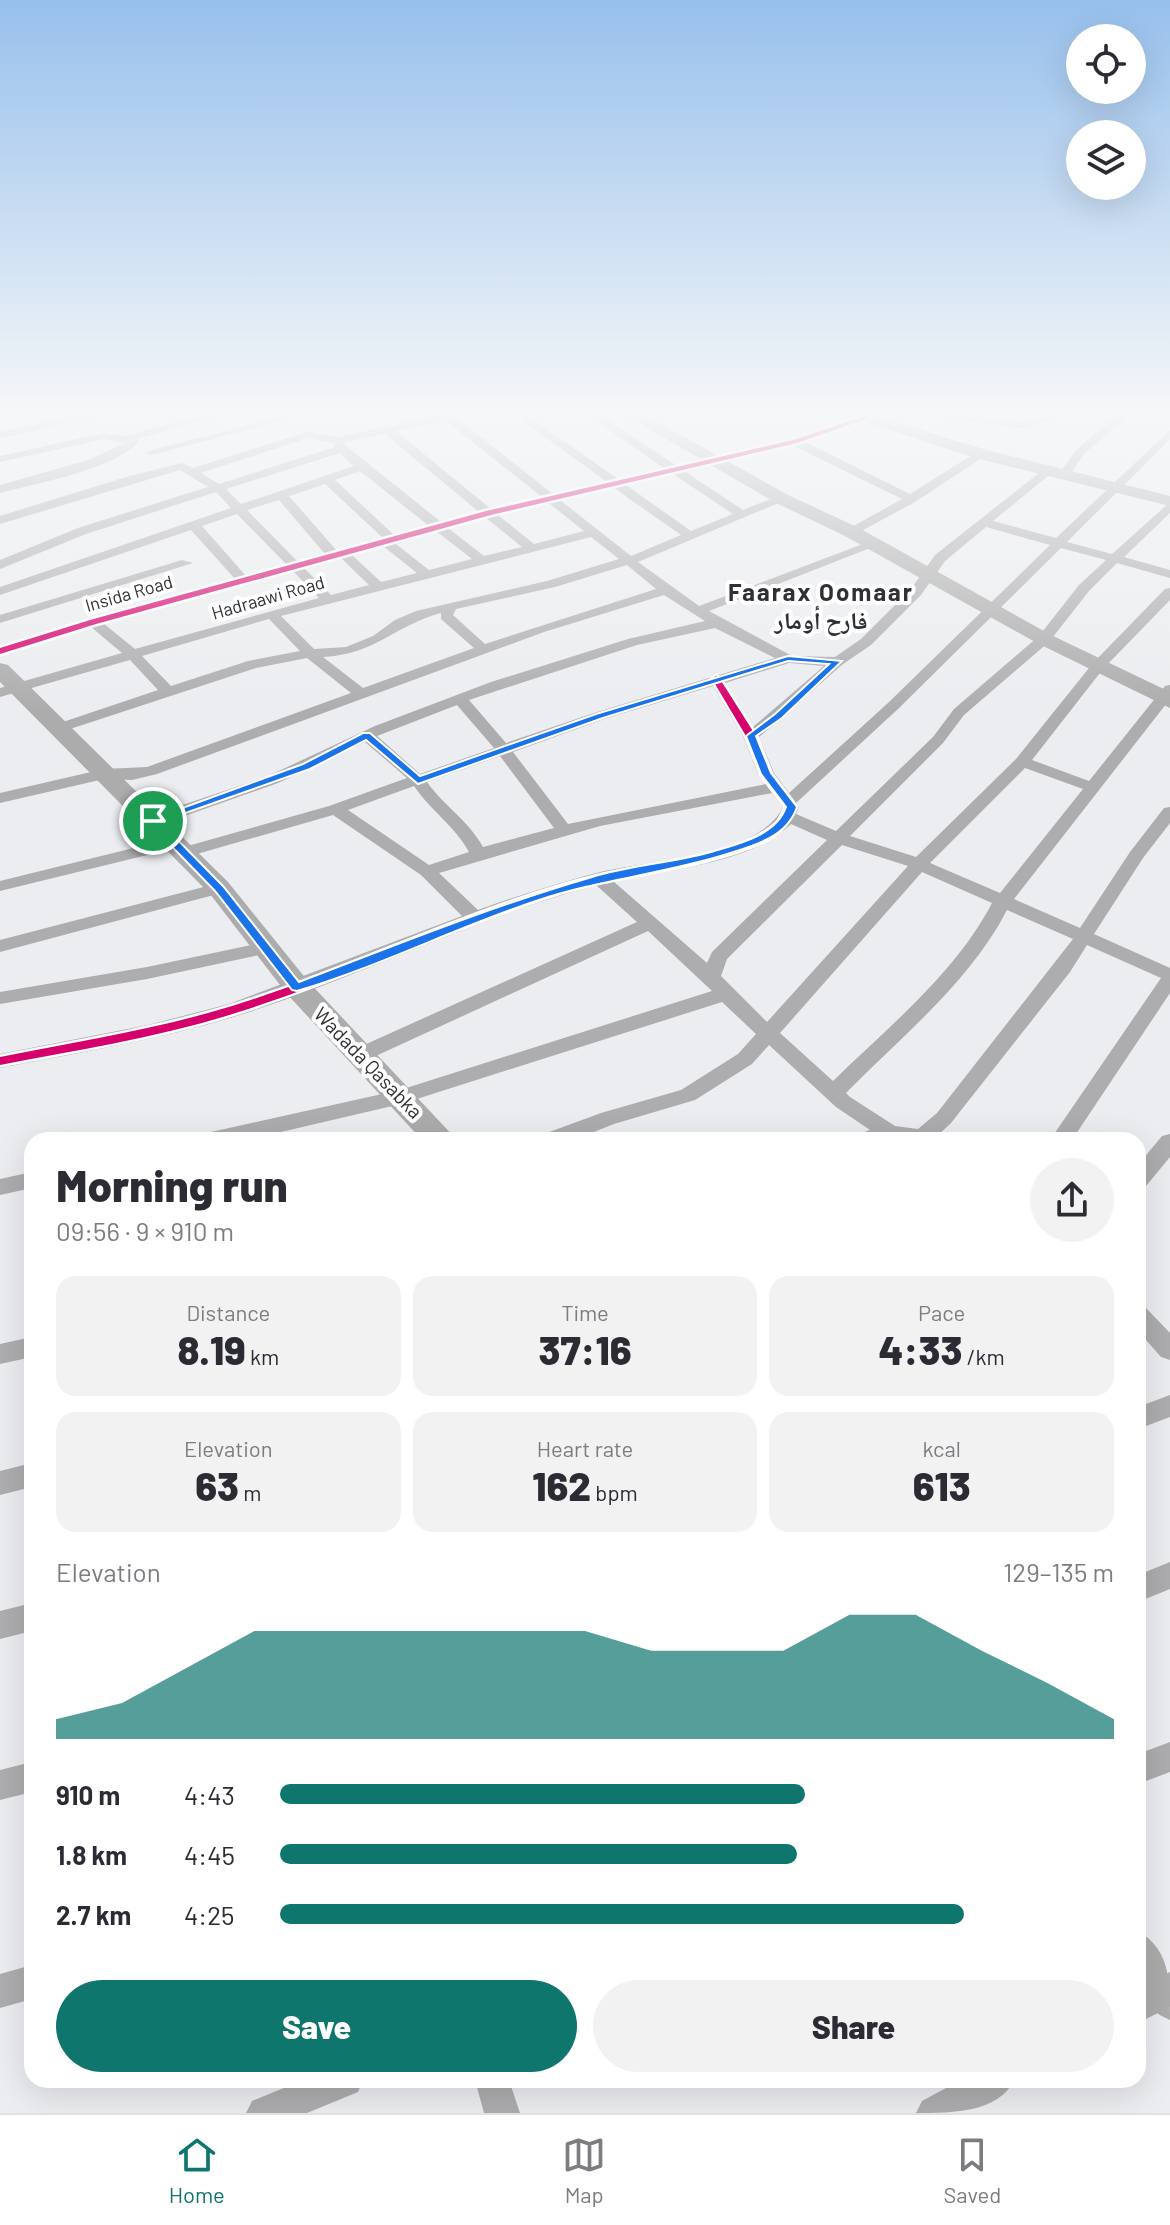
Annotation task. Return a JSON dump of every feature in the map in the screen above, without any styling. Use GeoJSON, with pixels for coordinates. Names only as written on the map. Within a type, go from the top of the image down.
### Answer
{"type":"FeatureCollection","features":[{"type":"Feature","properties":{"kind":"street"},"geometry":{"type":"LineString","coordinates":[[0,565],[82,531],[135,515]]}},
{"type":"Feature","properties":{"kind":"street"},"geometry":{"type":"LineString","coordinates":[[6,589],[228,515]]}},
{"type":"Feature","properties":{"kind":"street"},"geometry":{"type":"LineString","coordinates":[[242,515],[328,599]]}},
{"type":"Feature","properties":{"kind":"street"},"geometry":{"type":"LineString","coordinates":[[300,515],[339,555],[377,586]]}},
{"type":"Feature","properties":{"kind":"street"},"geometry":{"type":"LineString","coordinates":[[363,515],[426,574]]}},
{"type":"Feature","properties":{"kind":"street"},"geometry":{"type":"LineString","coordinates":[[421,515],[482,561]]}},
{"type":"Feature","properties":{"kind":"street","name":"Insida Road"},"geometry":{"type":"LineString","coordinates":[[0,651],[93,622],[483,515]]}},
{"type":"Feature","properties":{"kind":"street"},"geometry":{"type":"LineString","coordinates":[[491,515],[531,548]]}},
{"type":"Feature","properties":{"kind":"street"},"geometry":{"type":"LineString","coordinates":[[573,515],[666,590],[717,623],[788,659],[802,662],[838,661]]}},
{"type":"Feature","properties":{"kind":"street"},"geometry":{"type":"LineString","coordinates":[[660,515],[690,536]]}},
{"type":"Feature","properties":{"kind":"street"},"geometry":{"type":"LineString","coordinates":[[59,728],[253,664],[364,646],[400,623],[451,606],[550,584],[631,560],[742,515]]}},
{"type":"Feature","properties":{"kind":"street"},"geometry":{"type":"LineString","coordinates":[[815,515],[1044,639],[1168,696],[1002,902],[996,918],[957,967],[834,1092]]}},
{"type":"Feature","properties":{"kind":"street"},"geometry":{"type":"LineString","coordinates":[[852,532],[883,515]]}},
{"type":"Feature","properties":{"kind":"street"},"geometry":{"type":"LineString","coordinates":[[751,736],[778,716],[838,661],[866,642],[940,558],[998,515]]}},
{"type":"Feature","properties":{"kind":"street"},"geometry":{"type":"LineString","coordinates":[[0,1061],[220,1013],[297,987],[475,918],[599,878],[738,849],[760,840],[785,802],[991,611],[1088,515]]}},
{"type":"Feature","properties":{"kind":"street"},"geometry":{"type":"LineString","coordinates":[[711,977],[719,956],[938,740],[959,712],[1044,639],[1077,596],[1158,515]]}},
{"type":"Feature","properties":{"kind":"street"},"geometry":{"type":"LineString","coordinates":[[986,523],[1170,574]]}},
{"type":"Feature","properties":{"kind":"street"},"geometry":{"type":"LineString","coordinates":[[195,526],[244,581]]}},
{"type":"Feature","properties":{"kind":"street","name":"Hadraawi Road"},"geometry":{"type":"LineString","coordinates":[[6,684],[134,656],[272,614],[595,532]]}},
{"type":"Feature","properties":{"kind":"street"},"geometry":{"type":"LineString","coordinates":[[700,610],[872,545]]}},
{"type":"Feature","properties":{"kind":"street"},"geometry":{"type":"LineString","coordinates":[[906,563],[940,558]]}},
{"type":"Feature","properties":{"kind":"street"},"geometry":{"type":"LineString","coordinates":[[0,619],[187,563]]}},
{"type":"Feature","properties":{"kind":"street"},"geometry":{"type":"LineString","coordinates":[[6,589],[40,608],[68,630]]}},
{"type":"Feature","properties":{"kind":"street"},"geometry":{"type":"LineString","coordinates":[[0,798],[104,774],[132,775],[151,771],[360,693],[666,590]]}},
{"type":"Feature","properties":{"kind":"street"},"geometry":{"type":"LineString","coordinates":[[572,1132],[688,1095],[745,1059],[919,864],[1022,762],[1098,666],[1170,592]]}},
{"type":"Feature","properties":{"kind":"street"},"geometry":{"type":"LineString","coordinates":[[451,606],[446,616],[484,650]]}},
{"type":"Feature","properties":{"kind":"street"},"geometry":{"type":"LineString","coordinates":[[272,614],[310,653],[360,693]]}},
{"type":"Feature","properties":{"kind":"street"},"geometry":{"type":"LineString","coordinates":[[93,622],[134,656],[168,692]]}},
{"type":"Feature","properties":{"kind":"street"},"geometry":{"type":"LineString","coordinates":[[153,821],[284,776],[366,735],[496,685],[633,642],[717,623]]}},
{"type":"Feature","properties":{"kind":"street"},"geometry":{"type":"LineString","coordinates":[[0,886],[178,848],[335,809],[599,716],[788,659]]}},
{"type":"Feature","properties":{"kind":"street"},"geometry":{"type":"LineString","coordinates":[[716,679],[751,736],[766,774],[785,802],[838,838],[919,864],[1170,977],[1066,1132]]}},
{"type":"Feature","properties":{"kind":"street","name":"Wadada Qasabka"},"geometry":{"type":"LineString","coordinates":[[6,684],[59,728],[219,888],[297,987],[434,1132]]}},
{"type":"Feature","properties":{"kind":"street"},"geometry":{"type":"LineString","coordinates":[[460,699],[483,723],[564,830]]}},
{"type":"Feature","properties":{"kind":"street"},"geometry":{"type":"LineString","coordinates":[[366,735],[418,780],[431,799],[466,831],[478,853]]}},
{"type":"Feature","properties":{"kind":"street"},"geometry":{"type":"LineString","coordinates":[[1022,762],[1095,788]]}},
{"type":"Feature","properties":{"kind":"street"},"geometry":{"type":"LineString","coordinates":[[427,871],[478,853],[564,830],[692,802],[785,802]]}},
{"type":"Feature","properties":{"kind":"street"},"geometry":{"type":"LineString","coordinates":[[335,809],[427,871],[475,918]]}},
{"type":"Feature","properties":{"kind":"street"},"geometry":{"type":"LineString","coordinates":[[929,1132],[944,1118],[1049,986],[1136,856],[1170,812]]}},
{"type":"Feature","properties":{"kind":"street"},"geometry":{"type":"LineString","coordinates":[[599,878],[834,1092],[889,1132]]}},
{"type":"Feature","properties":{"kind":"street"},"geometry":{"type":"LineString","coordinates":[[0,946],[219,888]]}},
{"type":"Feature","properties":{"kind":"street"},"geometry":{"type":"LineString","coordinates":[[360,1055],[650,923]]}},
{"type":"Feature","properties":{"kind":"street"},"geometry":{"type":"LineString","coordinates":[[0,998],[147,973],[266,948]]}},
{"type":"Feature","properties":{"kind":"street"},"geometry":{"type":"LineString","coordinates":[[246,1132],[401,1097],[725,994]]}},
{"type":"Feature","properties":{"kind":"street"},"geometry":{"type":"LineString","coordinates":[[1146,1170],[1170,1142]]}},
{"type":"Feature","properties":{"kind":"street"},"geometry":{"type":"LineString","coordinates":[[0,1187],[24,1182]]}},
{"type":"Feature","properties":{"kind":"street"},"geometry":{"type":"LineString","coordinates":[[1146,1323],[1168,1346]]}},
{"type":"Feature","properties":{"kind":"street"},"geometry":{"type":"LineString","coordinates":[[0,1354],[24,1349]]}},
{"type":"Feature","properties":{"kind":"street"},"geometry":{"type":"LineString","coordinates":[[1146,1415],[1170,1406]]}},
{"type":"Feature","properties":{"kind":"street"},"geometry":{"type":"LineString","coordinates":[[0,1483],[24,1477]]}},
{"type":"Feature","properties":{"kind":"street"},"geometry":{"type":"LineString","coordinates":[[1146,1586],[1170,1575]]}},
{"type":"Feature","properties":{"kind":"street"},"geometry":{"type":"LineString","coordinates":[[0,1625],[24,1619]]}},
{"type":"Feature","properties":{"kind":"street"},"geometry":{"type":"LineString","coordinates":[[1146,1766],[1170,1757]]}},
{"type":"Feature","properties":{"kind":"street"},"geometry":{"type":"LineString","coordinates":[[0,1785],[24,1779]]}},
{"type":"Feature","properties":{"kind":"street"},"geometry":{"type":"LineString","coordinates":[[0,1991],[24,1984]]}},
{"type":"Feature","properties":{"kind":"street"},"geometry":{"type":"LineString","coordinates":[[264,2113],[326,2088]]}},
{"type":"Feature","properties":{"kind":"street"},"geometry":{"type":"LineString","coordinates":[[494,2088],[502,2113]]}},
{"type":"Feature","properties":{"kind":"street"},"geometry":{"type":"LineString","coordinates":[[934,2113],[982,2088]]}},
{"type":"Feature","properties":{"kind":"cycle path"},"geometry":{"type":"LineString","coordinates":[[0,651],[93,622],[483,515]]}},
{"type":"Feature","properties":{"kind":"cycle path"},"geometry":{"type":"LineString","coordinates":[[0,1061],[148,1032],[236,1009],[463,922],[554,891],[601,878],[708,857],[765,837],[783,823],[791,807],[766,774],[751,736],[716,679]]}},
{"type":"Feature","properties":{"kind":"district","name":"Faarax Oomaar فارح أومار"},"geometry":{"type":"Point","coordinates":[821,607]}},
{"type":"Feature","properties":{"kind":"route"},"geometry":{"type":"LineString","coordinates":[[788,659],[802,662],[838,661],[778,716],[751,736],[766,774],[791,807],[788,817],[760,840],[694,860],[599,878],[531,899],[297,987],[219,888],[153,821],[272,780],[366,735],[418,780],[599,716],[716,679],[788,659]]}}]}
